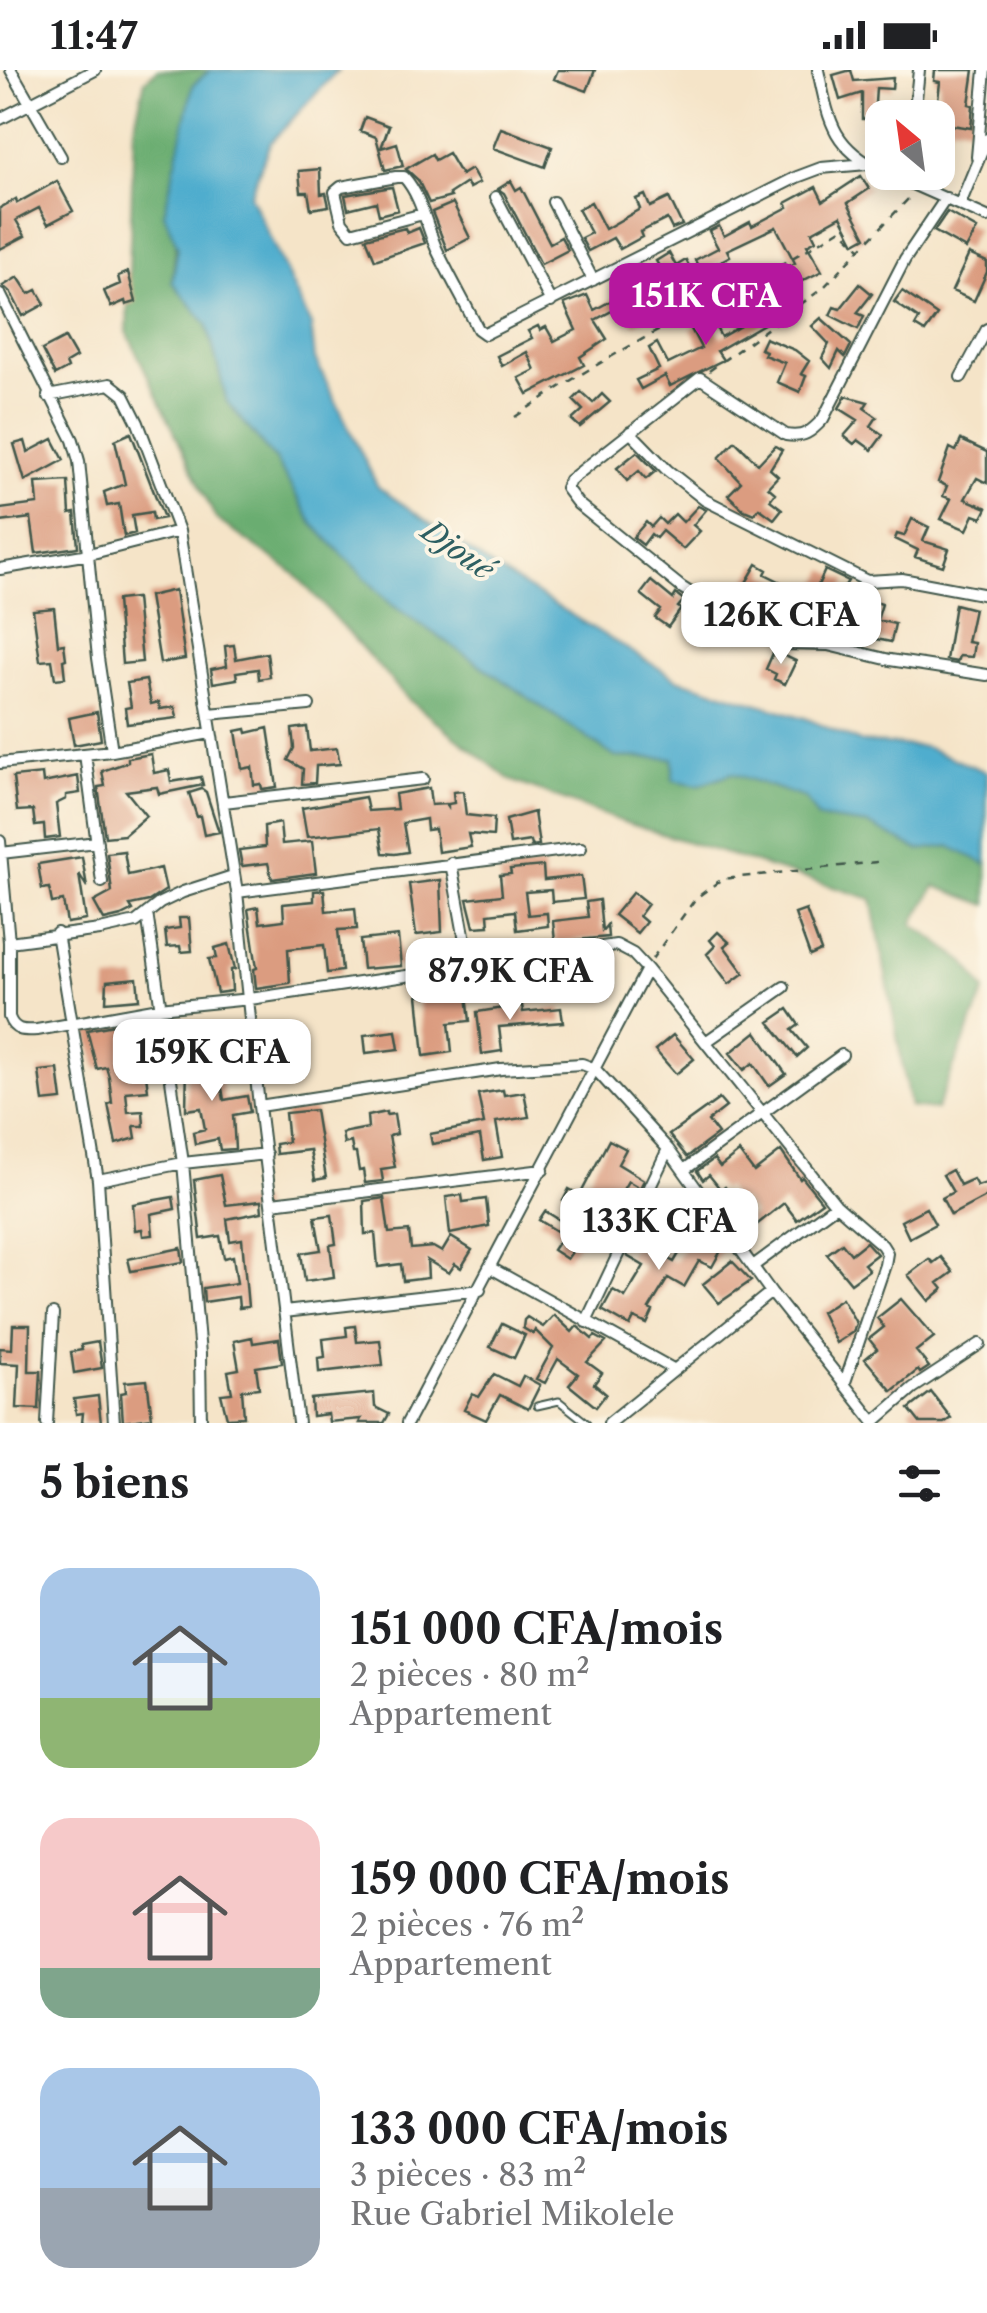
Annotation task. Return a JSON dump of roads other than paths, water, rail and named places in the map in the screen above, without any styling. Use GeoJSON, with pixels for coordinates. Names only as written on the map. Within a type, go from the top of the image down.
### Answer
{"type":"FeatureCollection","features":[{"type":"Feature","properties":{"kind":"street"},"geometry":{"type":"LineString","coordinates":[[12,70],[61,157]]}},
{"type":"Feature","properties":{"kind":"street"},"geometry":{"type":"LineString","coordinates":[[0,119],[95,70]]}},
{"type":"Feature","properties":{"kind":"street"},"geometry":{"type":"LineString","coordinates":[[818,70],[830,123],[844,148],[865,163]]}},
{"type":"Feature","properties":{"kind":"street"},"geometry":{"type":"LineString","coordinates":[[916,100],[919,70]]}},
{"type":"Feature","properties":{"kind":"street"},"geometry":{"type":"LineString","coordinates":[[977,158],[985,70]]}},
{"type":"Feature","properties":{"kind":"street"},"geometry":{"type":"LineString","coordinates":[[960,204],[987,139]]}},
{"type":"Feature","properties":{"kind":"street"},"geometry":{"type":"LineString","coordinates":[[423,214],[351,232],[342,222],[335,192],[342,187],[404,177],[423,214],[437,249],[478,330],[485,334],[796,177],[822,168],[865,164]]}},
{"type":"Feature","properties":{"kind":"street"},"geometry":{"type":"LineString","coordinates":[[929,190],[987,217]]}},
{"type":"Feature","properties":{"kind":"street"},"geometry":{"type":"LineString","coordinates":[[496,197],[551,302]]}},
{"type":"Feature","properties":{"kind":"street"},"geometry":{"type":"LineString","coordinates":[[946,198],[904,260],[823,419],[811,432],[798,437],[786,435],[700,378],[570,480],[566,488],[570,496],[680,587],[747,629],[782,644],[828,645],[890,660],[987,674]]}},
{"type":"Feature","properties":{"kind":"street"},"geometry":{"type":"LineString","coordinates":[[552,202],[593,280]]}},
{"type":"Feature","properties":{"kind":"street"},"geometry":{"type":"LineString","coordinates":[[0,294],[73,440],[79,462],[98,658],[112,751]]}},
{"type":"Feature","properties":{"kind":"street"},"geometry":{"type":"LineString","coordinates":[[960,377],[987,329]]}},
{"type":"Feature","properties":{"kind":"street"},"geometry":{"type":"LineString","coordinates":[[48,396],[110,384],[124,396],[179,532],[237,892],[298,1423]]}},
{"type":"Feature","properties":{"kind":"street"},"geometry":{"type":"LineString","coordinates":[[630,432],[704,500],[867,582],[902,578],[987,596]]}},
{"type":"Feature","properties":{"kind":"street"},"geometry":{"type":"LineString","coordinates":[[0,569],[88,554],[179,532]]}},
{"type":"Feature","properties":{"kind":"street"},"geometry":{"type":"LineString","coordinates":[[828,645],[843,610],[867,582]]}},
{"type":"Feature","properties":{"kind":"street"},"geometry":{"type":"LineString","coordinates":[[208,714],[309,705]]}},
{"type":"Feature","properties":{"kind":"street"},"geometry":{"type":"LineString","coordinates":[[0,763],[112,751],[210,733]]}},
{"type":"Feature","properties":{"kind":"street"},"geometry":{"type":"LineString","coordinates":[[85,754],[102,882]]}},
{"type":"Feature","properties":{"kind":"street"},"geometry":{"type":"LineString","coordinates":[[224,802],[423,779]]}},
{"type":"Feature","properties":{"kind":"street"},"geometry":{"type":"LineString","coordinates":[[0,841],[9,942],[8,1001],[12,1026],[26,1031],[160,1008],[250,1000],[616,946],[633,954],[707,1040],[836,1205],[882,1245],[886,1253],[844,1382]]}},
{"type":"Feature","properties":{"kind":"street"},"geometry":{"type":"LineString","coordinates":[[1,853],[97,842]]}},
{"type":"Feature","properties":{"kind":"street"},"geometry":{"type":"LineString","coordinates":[[237,892],[581,848]]}},
{"type":"Feature","properties":{"kind":"street"},"geometry":{"type":"LineString","coordinates":[[451,864],[470,968]]}},
{"type":"Feature","properties":{"kind":"street"},"geometry":{"type":"LineString","coordinates":[[9,942],[136,922],[183,892],[233,876]]}},
{"type":"Feature","properties":{"kind":"street"},"geometry":{"type":"LineString","coordinates":[[147,913],[183,1162],[200,1354],[201,1423]]}},
{"type":"Feature","properties":{"kind":"street"},"geometry":{"type":"LineString","coordinates":[[57,933],[98,1180],[114,1423]]}},
{"type":"Feature","properties":{"kind":"street"},"geometry":{"type":"LineString","coordinates":[[407,1423],[647,969]]}},
{"type":"Feature","properties":{"kind":"street"},"geometry":{"type":"LineString","coordinates":[[707,1040],[784,987]]}},
{"type":"Feature","properties":{"kind":"street"},"geometry":{"type":"LineString","coordinates":[[684,1170],[842,1055]]}},
{"type":"Feature","properties":{"kind":"street"},"geometry":{"type":"LineString","coordinates":[[259,1106],[501,1069],[582,1064],[596,1069],[668,1149],[771,1292],[875,1422],[913,1388],[980,1344]]}},
{"type":"Feature","properties":{"kind":"street"},"geometry":{"type":"LineString","coordinates":[[586,1322],[668,1149]]}},
{"type":"Feature","properties":{"kind":"street"},"geometry":{"type":"LineString","coordinates":[[98,1180],[183,1162],[266,1154]]}},
{"type":"Feature","properties":{"kind":"street"},"geometry":{"type":"LineString","coordinates":[[272,1203],[543,1170]]}},
{"type":"Feature","properties":{"kind":"street"},"geometry":{"type":"LineString","coordinates":[[752,1266],[836,1205]]}},
{"type":"Feature","properties":{"kind":"street"},"geometry":{"type":"LineString","coordinates":[[491,1268],[675,1370]]}},
{"type":"Feature","properties":{"kind":"street"},"geometry":{"type":"LineString","coordinates":[[284,1312],[480,1290]]}},
{"type":"Feature","properties":{"kind":"street"},"geometry":{"type":"LineString","coordinates":[[608,1423],[771,1292]]}},
{"type":"Feature","properties":{"kind":"street"},"geometry":{"type":"LineString","coordinates":[[47,1423],[53,1314]]}},
{"type":"Feature","properties":{"kind":"lane"},"geometry":{"type":"LineString","coordinates":[[537,1406],[559,1401],[586,1423]]}},
{"type":"Feature","properties":{"kind":"water","name":"Djoué"},"geometry":{"type":"Polygon","coordinates":[[[210,70],[338,70],[270,143],[250,195],[311,325],[315,359],[378,487],[497,570],[677,679],[805,718],[860,742],[925,747],[987,772],[986,864],[949,846],[919,850],[869,825],[818,818],[805,798],[732,773],[698,785],[673,780],[673,758],[615,757],[391,604],[313,524],[276,461],[227,402],[207,324],[172,282],[178,247],[164,214],[193,85],[210,70]]]}}]}
